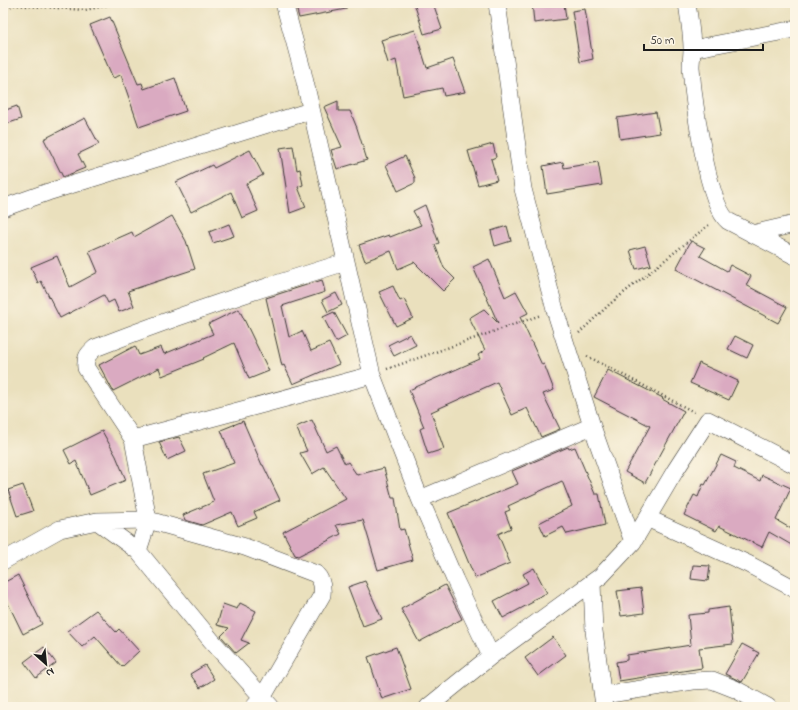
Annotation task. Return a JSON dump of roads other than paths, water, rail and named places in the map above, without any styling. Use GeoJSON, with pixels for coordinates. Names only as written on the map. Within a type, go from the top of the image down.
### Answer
{"type":"FeatureCollection","features":[{"type":"Feature","properties":{"kind":"street"},"geometry":{"type":"LineString","coordinates":[[284,3],[302,68],[310,111],[372,375],[420,499],[455,580],[491,656]]}},
{"type":"Feature","properties":{"kind":"street"},"geometry":{"type":"LineString","coordinates":[[497,3],[523,189],[555,310],[592,426],[633,542]]}},
{"type":"Feature","properties":{"kind":"street"},"geometry":{"type":"LineString","coordinates":[[687,3],[692,49],[692,74],[702,144],[712,190],[722,215],[728,221],[795,256]]}},
{"type":"Feature","properties":{"kind":"street"},"geometry":{"type":"LineString","coordinates":[[692,49],[795,29]]}},
{"type":"Feature","properties":{"kind":"street"},"geometry":{"type":"LineString","coordinates":[[3,208],[55,189],[310,111]]}},
{"type":"Feature","properties":{"kind":"street"},"geometry":{"type":"LineString","coordinates":[[752,234],[795,224]]}},
{"type":"Feature","properties":{"kind":"street"},"geometry":{"type":"LineString","coordinates":[[138,551],[148,520],[133,439],[86,368],[85,359],[88,353],[95,348],[158,323],[244,293],[346,262]]}},
{"type":"Feature","properties":{"kind":"street"},"geometry":{"type":"LineString","coordinates":[[133,439],[372,375]]}},
{"type":"Feature","properties":{"kind":"street"},"geometry":{"type":"LineString","coordinates":[[428,707],[491,656],[602,576],[633,542],[646,518],[708,420],[795,465]]}},
{"type":"Feature","properties":{"kind":"street"},"geometry":{"type":"LineString","coordinates":[[420,499],[592,426]]}},
{"type":"Feature","properties":{"kind":"street"},"geometry":{"type":"LineString","coordinates":[[646,518],[748,564],[795,589]]}},
{"type":"Feature","properties":{"kind":"street"},"geometry":{"type":"LineString","coordinates":[[3,561],[60,529],[97,521],[148,520],[245,547],[316,574],[322,582],[322,595],[262,704],[138,551],[97,521]]}},
{"type":"Feature","properties":{"kind":"street"},"geometry":{"type":"LineString","coordinates":[[592,583],[594,631],[604,701],[694,681],[712,680],[735,689],[768,707]]}}]}
